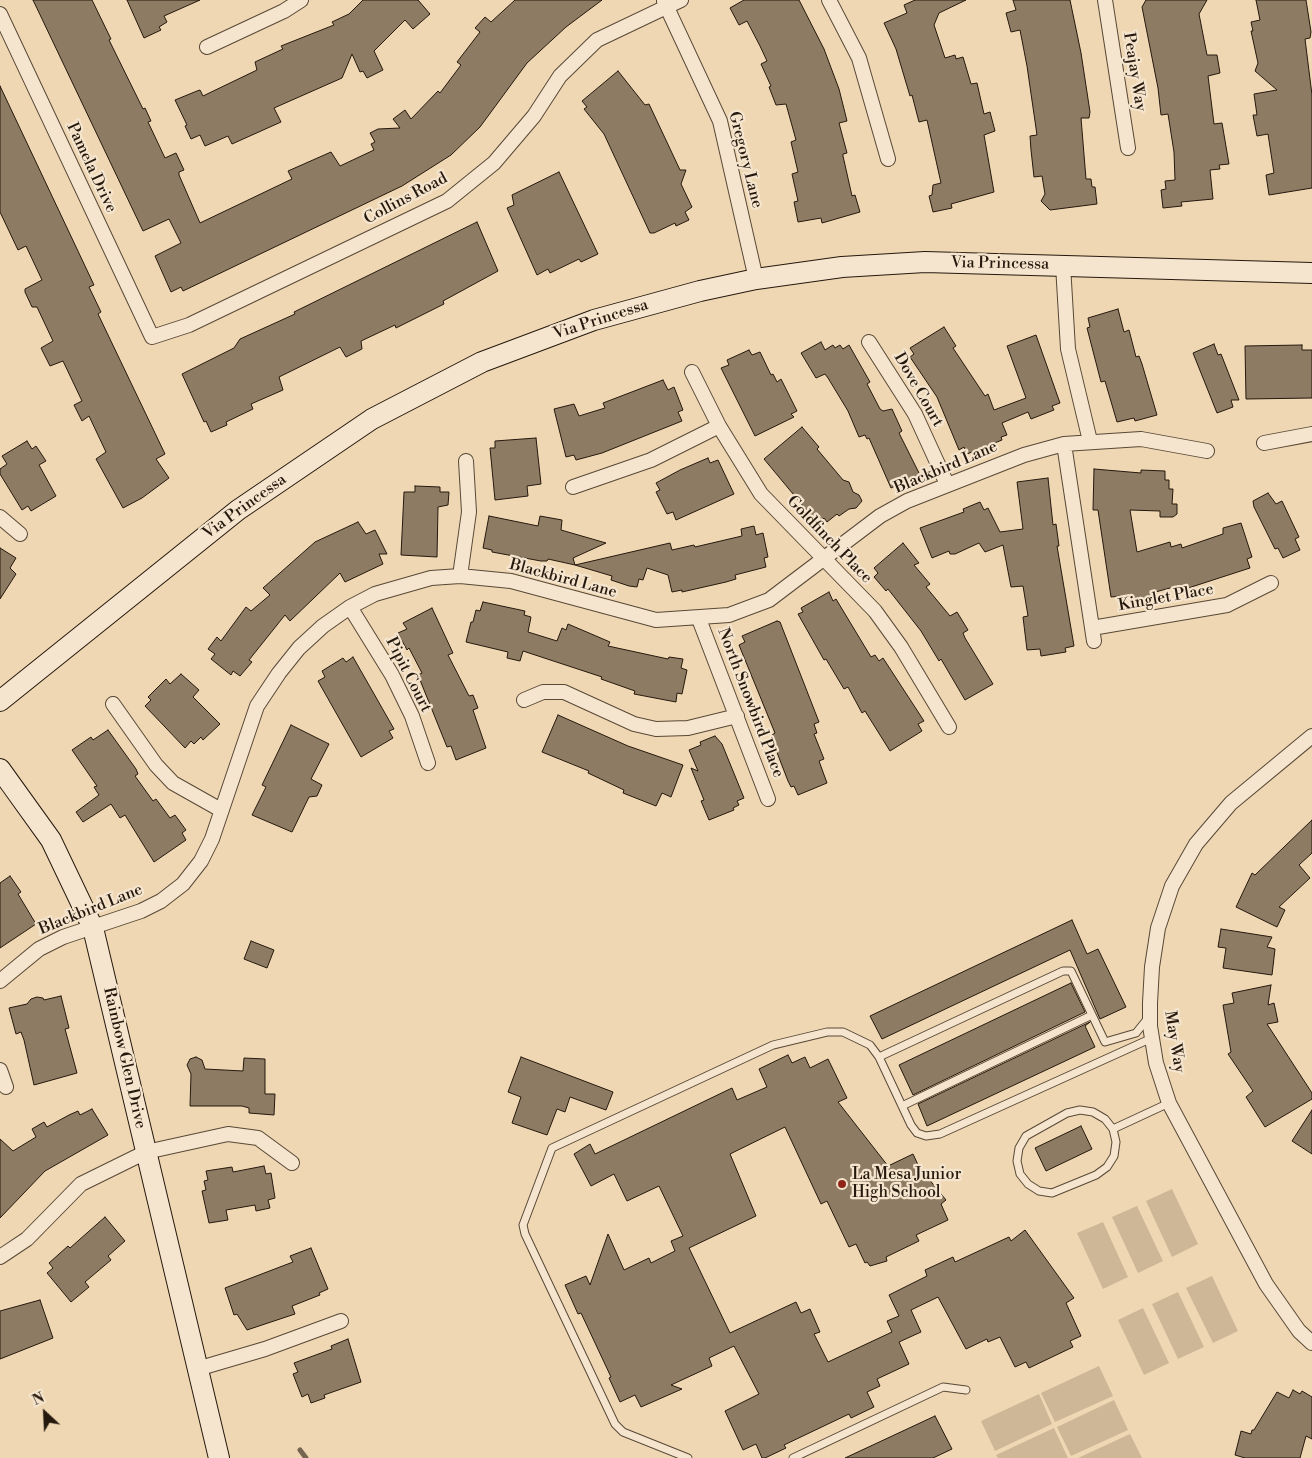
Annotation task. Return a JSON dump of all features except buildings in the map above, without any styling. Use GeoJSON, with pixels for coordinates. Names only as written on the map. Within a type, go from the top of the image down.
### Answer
{"type":"FeatureCollection","features":[{"type":"Feature","properties":{"kind":"street"},"geometry":{"type":"LineString","coordinates":[[207,47],[284,11],[301,0]]}},
{"type":"Feature","properties":{"kind":"street","name":"Collins Road"},"geometry":{"type":"LineString","coordinates":[[152,337],[189,325],[447,201],[494,163],[534,116],[560,76],[597,40],[666,4],[681,0]]}},
{"type":"Feature","properties":{"kind":"street"},"geometry":{"type":"LineString","coordinates":[[829,0],[859,58],[888,158]]}},
{"type":"Feature","properties":{"kind":"street","name":"Peajay Way"},"geometry":{"type":"LineString","coordinates":[[1105,0],[1128,148]]}},
{"type":"Feature","properties":{"kind":"street","name":"Gregory Lane"},"geometry":{"type":"LineString","coordinates":[[666,4],[720,121],[756,279]]}},
{"type":"Feature","properties":{"kind":"street","name":"Pamela Drive"},"geometry":{"type":"LineString","coordinates":[[0,14],[152,337]]}},
{"type":"Feature","properties":{"kind":"street","name":"Via Princessa"},"geometry":{"type":"LineString","coordinates":[[0,701],[238,510],[372,419],[482,362],[594,320],[700,291],[756,279],[842,267],[925,262],[1312,273]]}},
{"type":"Feature","properties":{"kind":"street"},"geometry":{"type":"LineString","coordinates":[[1063,265],[1068,349],[1090,442]]}},
{"type":"Feature","properties":{"kind":"street","name":"Dove Court"},"geometry":{"type":"LineString","coordinates":[[869,342],[915,414],[947,484]]}},
{"type":"Feature","properties":{"kind":"street","name":"Goldfinch Place"},"geometry":{"type":"LineString","coordinates":[[692,372],[719,426],[761,494],[874,611],[901,647],[948,727]]}},
{"type":"Feature","properties":{"kind":"street"},"geometry":{"type":"LineString","coordinates":[[573,487],[652,460],[719,426]]}},
{"type":"Feature","properties":{"kind":"street"},"geometry":{"type":"LineString","coordinates":[[1264,443],[1312,434]]}},
{"type":"Feature","properties":{"kind":"street","name":"Blackbird Lane"},"geometry":{"type":"LineString","coordinates":[[0,981],[39,949],[63,937],[148,908],[161,901],[183,884],[201,861],[221,810],[241,748],[263,697],[299,648],[323,626],[350,607],[375,594],[402,584],[431,578],[460,576],[511,581],[618,612],[656,620],[699,619],[729,615],[769,600],[880,516],[906,501],[1024,455],[1064,444],[1141,439],[1207,451]]}},
{"type":"Feature","properties":{"kind":"street","name":"Kinglet Place"},"geometry":{"type":"LineString","coordinates":[[1064,444],[1093,634],[1227,605],[1271,583]]}},
{"type":"Feature","properties":{"kind":"street"},"geometry":{"type":"LineString","coordinates":[[460,576],[469,512],[466,461]]}},
{"type":"Feature","properties":{"kind":"street"},"geometry":{"type":"LineString","coordinates":[[0,517],[20,534]]}},
{"type":"Feature","properties":{"kind":"street","name":"Pipit Court"},"geometry":{"type":"LineString","coordinates":[[350,607],[392,675],[412,716],[428,763]]}},
{"type":"Feature","properties":{"kind":"street","name":"North Snowbird Place"},"geometry":{"type":"LineString","coordinates":[[699,619],[768,799]]}},
{"type":"Feature","properties":{"kind":"street"},"geometry":{"type":"LineString","coordinates":[[524,700],[543,692],[564,692],[634,724],[656,729],[688,728],[737,716]]}},
{"type":"Feature","properties":{"kind":"street"},"geometry":{"type":"LineString","coordinates":[[113,704],[156,765],[173,783],[221,810]]}},
{"type":"Feature","properties":{"kind":"street","name":"May Way"},"geometry":{"type":"LineString","coordinates":[[1312,736],[1231,803],[1196,844],[1172,886],[1158,928],[1152,968],[1150,1014],[1156,1063],[1169,1103],[1266,1284],[1299,1331],[1312,1343]]}},
{"type":"Feature","properties":{"kind":"street","name":"Rainbow Glen Drive"},"geometry":{"type":"LineString","coordinates":[[0,770],[51,840],[93,928],[219,1458]]}},
{"type":"Feature","properties":{"kind":"street"},"geometry":{"type":"LineString","coordinates":[[0,1070],[6,1087]]}},
{"type":"Feature","properties":{"kind":"street"},"geometry":{"type":"LineString","coordinates":[[0,1257],[27,1239],[81,1184],[146,1152],[228,1134],[258,1138],[292,1163]]}},
{"type":"Feature","properties":{"kind":"street"},"geometry":{"type":"LineString","coordinates":[[197,1368],[265,1349],[341,1321]]}},
{"type":"Feature","properties":{"kind":"lane"},"geometry":{"type":"LineString","coordinates":[[879,1057],[1063,971],[1071,971],[1103,1040],[1109,1042],[1136,1033],[1150,1014]]}},
{"type":"Feature","properties":{"kind":"lane"},"geometry":{"type":"LineString","coordinates":[[902,1106],[1092,1015]]}},
{"type":"Feature","properties":{"kind":"lane"},"geometry":{"type":"LineString","coordinates":[[688,1458],[623,1432],[615,1424],[525,1234],[523,1225],[548,1152],[552,1148],[781,1042],[827,1032],[843,1032],[870,1045],[879,1057],[917,1133],[926,1136],[940,1134],[1152,1038]]}},
{"type":"Feature","properties":{"kind":"lane"},"geometry":{"type":"LineString","coordinates":[[1113,1129],[1169,1103]]}},
{"type":"Feature","properties":{"kind":"lane"},"geometry":{"type":"LineString","coordinates":[[1080,1110],[1094,1112],[1105,1119],[1113,1129],[1116,1142],[1114,1156],[1107,1167],[1096,1175],[1052,1193],[1039,1191],[1028,1184],[1020,1174],[1017,1161],[1019,1148],[1026,1136],[1067,1113],[1080,1110]]}},
{"type":"Feature","properties":{"kind":"lane"},"geometry":{"type":"LineString","coordinates":[[793,1458],[942,1387],[966,1390]]}},
{"type":"Feature","properties":{"kind":"shaded area"},"geometry":{"type":"Polygon","coordinates":[[[1172,1189],[1198,1244],[1172,1257],[1146,1201],[1172,1189]]]}},
{"type":"Feature","properties":{"kind":"shaded area"},"geometry":{"type":"Polygon","coordinates":[[[1137,1206],[1163,1261],[1138,1273],[1112,1217],[1137,1206]]]}},
{"type":"Feature","properties":{"kind":"shaded area"},"geometry":{"type":"Polygon","coordinates":[[[1103,1222],[1128,1277],[1103,1289],[1077,1233],[1103,1222]]]}},
{"type":"Feature","properties":{"kind":"shaded area"},"geometry":{"type":"Polygon","coordinates":[[[1212,1276],[1238,1331],[1213,1343],[1186,1288],[1212,1276]]]}},
{"type":"Feature","properties":{"kind":"shaded area"},"geometry":{"type":"Polygon","coordinates":[[[1178,1292],[1204,1347],[1178,1359],[1152,1304],[1178,1292]]]}},
{"type":"Feature","properties":{"kind":"shaded area"},"geometry":{"type":"Polygon","coordinates":[[[1143,1308],[1169,1363],[1144,1375],[1118,1320],[1143,1308]]]}},
{"type":"Feature","properties":{"kind":"shaded area"},"geometry":{"type":"Polygon","coordinates":[[[1099,1366],[1113,1396],[1055,1422],[1041,1393],[1099,1366]]]}},
{"type":"Feature","properties":{"kind":"shaded area"},"geometry":{"type":"Polygon","coordinates":[[[1039,1394],[1052,1424],[995,1451],[981,1421],[1039,1394]]]}},
{"type":"Feature","properties":{"kind":"shaded area"},"geometry":{"type":"Polygon","coordinates":[[[1114,1400],[1128,1430],[1071,1456],[1057,1427],[1114,1400]]]}},
{"type":"Feature","properties":{"kind":"shaded area"},"geometry":{"type":"Polygon","coordinates":[[[1054,1428],[1068,1458],[998,1458],[996,1455],[1054,1428]]]}},
{"type":"Feature","properties":{"kind":"shaded area"},"geometry":{"type":"Polygon","coordinates":[[[1130,1434],[1142,1458],[1078,1458],[1130,1434]]]}},
{"type":"Feature","properties":{"kind":"waterway"},"geometry":{"type":"LineString","coordinates":[[300,1450],[306,1458]]}},
{"type":"Feature","properties":{"kind":"place","name":"La Mesa Junior High School"},"geometry":{"type":"Point","coordinates":[842,1184]}}]}
